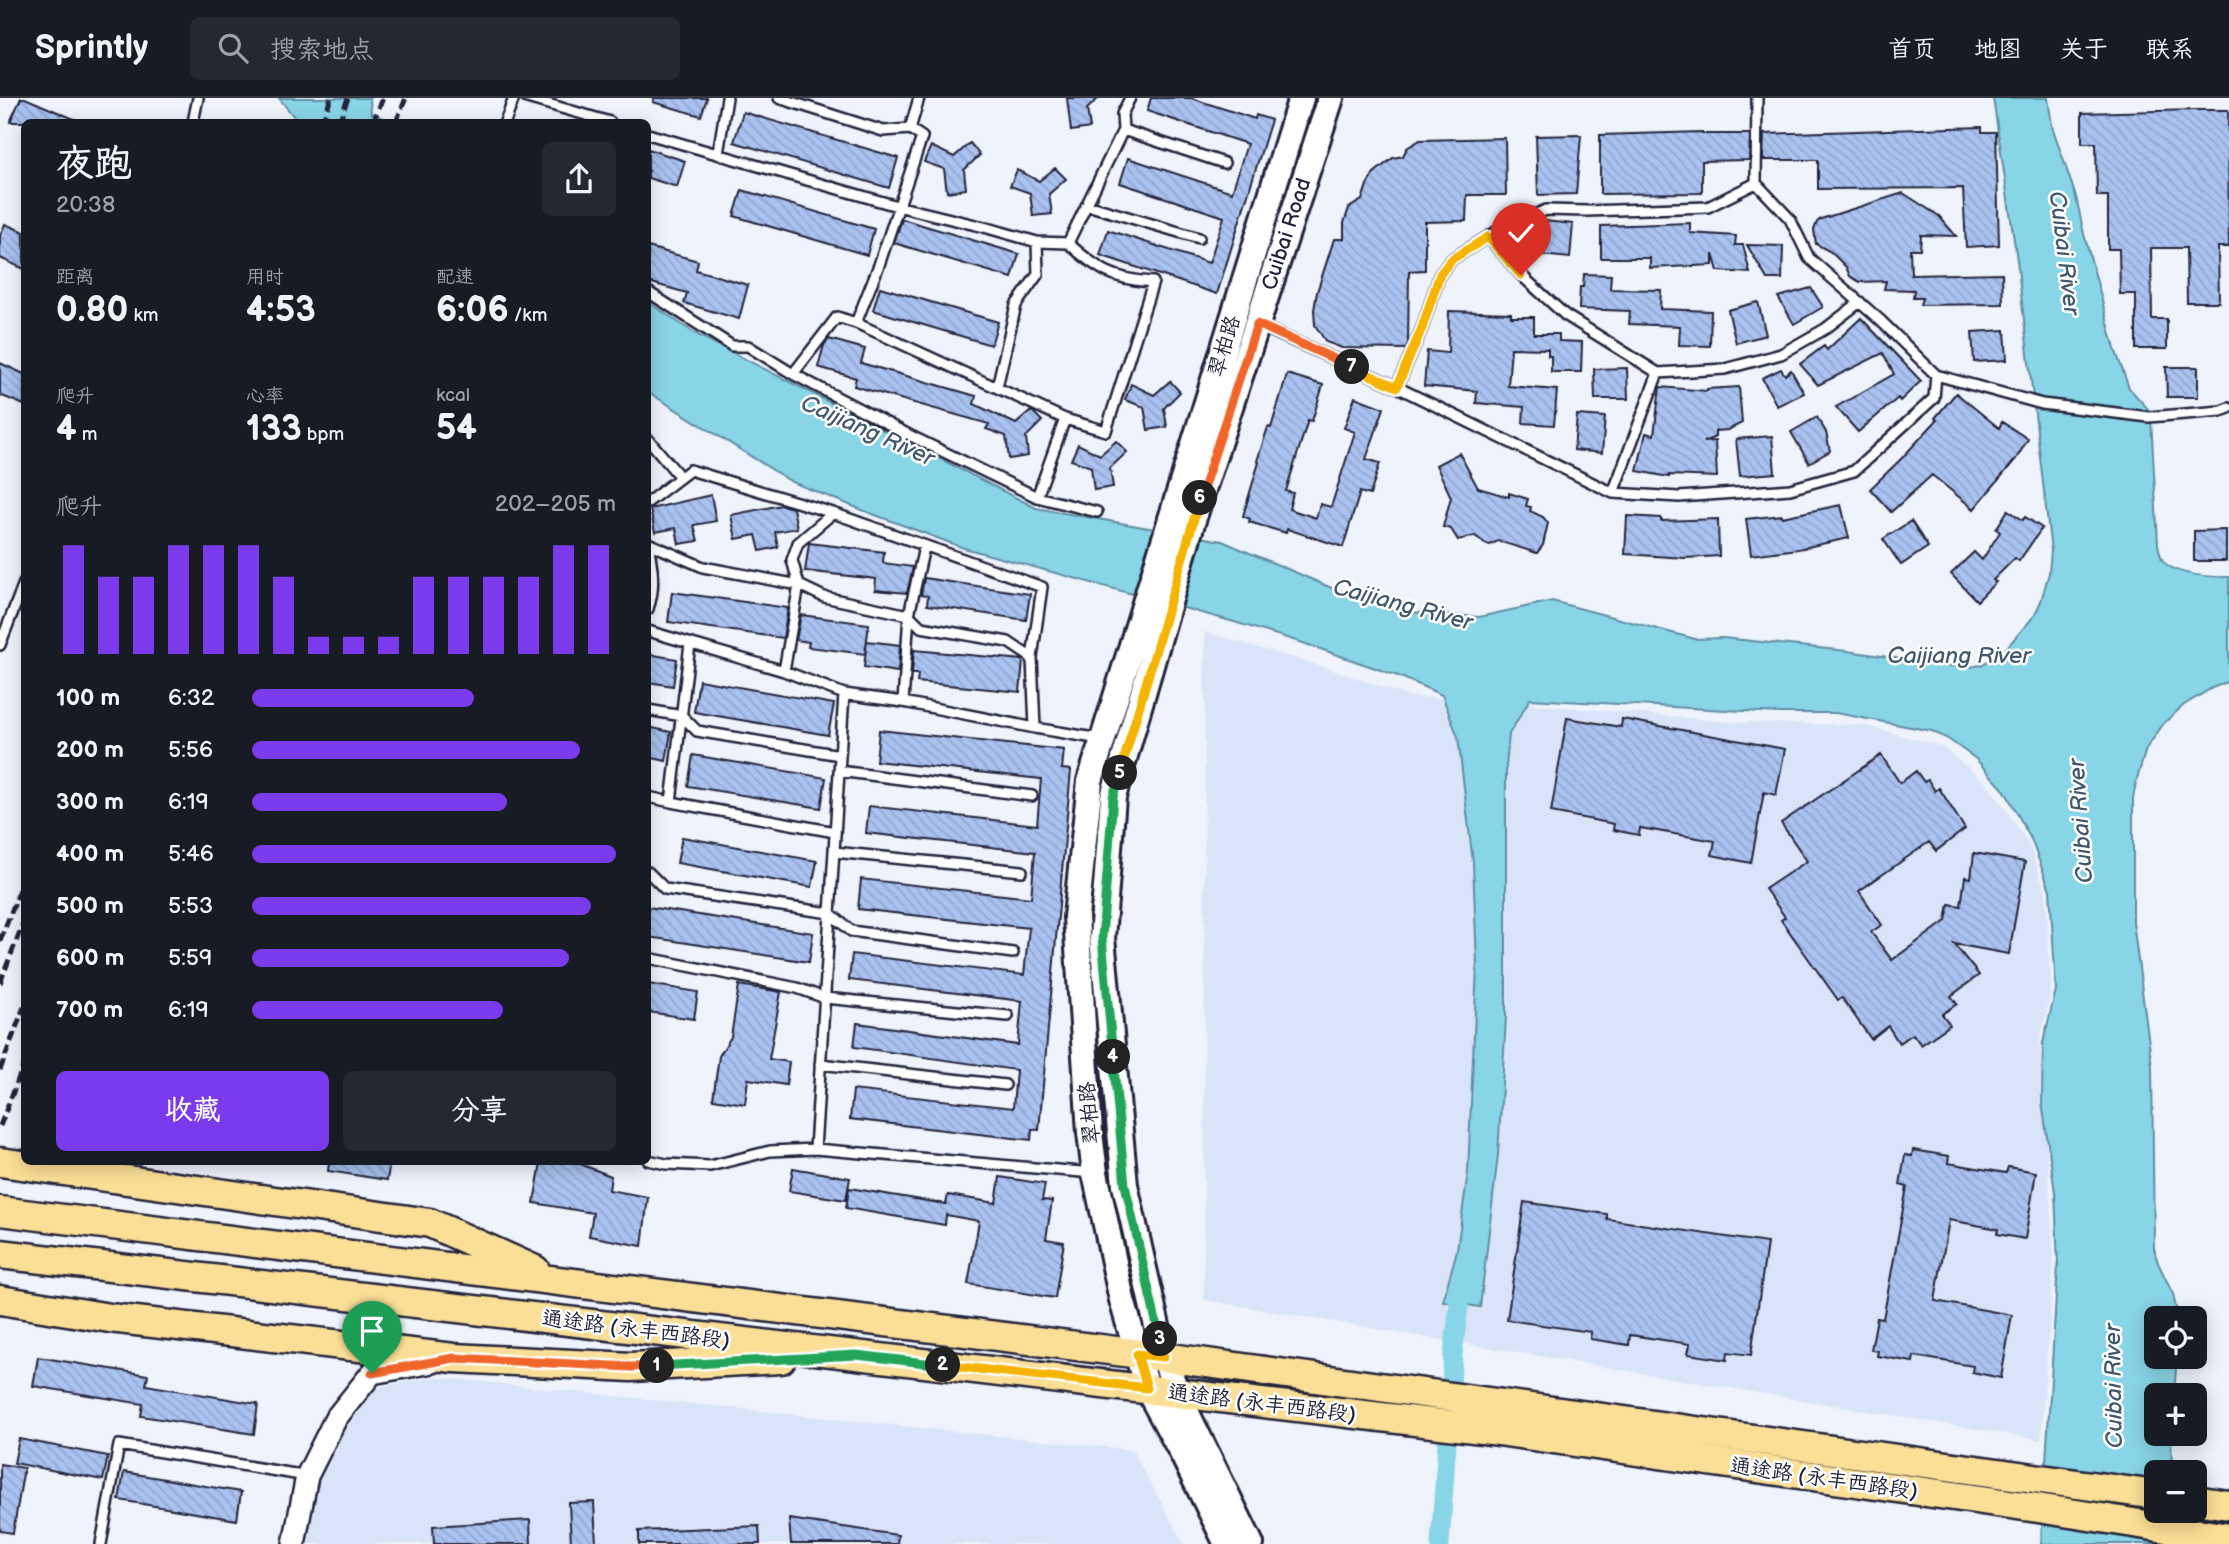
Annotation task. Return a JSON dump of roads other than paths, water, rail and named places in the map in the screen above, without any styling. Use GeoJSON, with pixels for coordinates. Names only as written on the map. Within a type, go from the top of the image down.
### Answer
{"type":"FeatureCollection","features":[{"type":"Feature","properties":{"kind":"main road","name":"翠柏路"},"geometry":{"type":"LineString","coordinates":[[1182,519],[1301,98]]}},
{"type":"Feature","properties":{"kind":"main road","name":"Cuibai Road"},"geometry":{"type":"LineString","coordinates":[[1251,1544],[1177,1392],[1150,1356],[1125,1185],[1102,938],[1113,797],[1150,627],[1182,519],[1257,324],[1331,98]]}},
{"type":"Feature","properties":{"kind":"main road","name":"翠柏路"},"geometry":{"type":"LineString","coordinates":[[1150,627],[1102,740],[1090,781],[1076,917],[1090,1133],[1095,1173],[1122,1300],[1150,1356],[1147,1388],[1227,1544]]}},
{"type":"Feature","properties":{"kind":"main road"},"geometry":{"type":"LineString","coordinates":[[0,1162],[21,1165]]}},
{"type":"Feature","properties":{"kind":"main road"},"geometry":{"type":"LineString","coordinates":[[21,1165],[430,1223],[563,1283]]}},
{"type":"Feature","properties":{"kind":"main road","name":"通途路 (永丰西路段)"},"geometry":{"type":"LineString","coordinates":[[0,1211],[1150,1356],[1393,1390],[1491,1417],[2229,1538]]}},
{"type":"Feature","properties":{"kind":"main road","name":"通途路 (永丰西路段)"},"geometry":{"type":"LineString","coordinates":[[0,1254],[1393,1419],[1491,1417],[2042,1479],[2144,1493]]}},
{"type":"Feature","properties":{"kind":"main road"},"geometry":{"type":"LineString","coordinates":[[0,1300],[110,1318],[454,1358],[631,1367],[856,1355]]}},
{"type":"Feature","properties":{"kind":"street"},"geometry":{"type":"LineString","coordinates":[[294,1544],[307,1476],[336,1418],[372,1373],[454,1358]]}},
{"type":"Feature","properties":{"kind":"lane"},"geometry":{"type":"LineString","coordinates":[[194,119],[198,98]]}},
{"type":"Feature","properties":{"kind":"lane"},"geometry":{"type":"LineString","coordinates":[[506,119],[514,98]]}},
{"type":"Feature","properties":{"kind":"lane"},"geometry":{"type":"LineString","coordinates":[[527,98],[600,119]]}},
{"type":"Feature","properties":{"kind":"lane"},"geometry":{"type":"LineString","coordinates":[[718,155],[727,98]]}},
{"type":"Feature","properties":{"kind":"lane"},"geometry":{"type":"LineString","coordinates":[[779,98],[883,131],[910,129],[922,138],[879,265],[856,323]]}},
{"type":"Feature","properties":{"kind":"lane"},"geometry":{"type":"LineString","coordinates":[[910,129],[919,98]]}},
{"type":"Feature","properties":{"kind":"lane"},"geometry":{"type":"LineString","coordinates":[[1068,243],[1123,130],[1122,114],[1130,98]]}},
{"type":"Feature","properties":{"kind":"lane"},"geometry":{"type":"LineString","coordinates":[[1757,98],[1756,183],[1790,219],[1809,258],[1860,302],[1936,375],[2052,405],[2149,417],[2229,408]]}},
{"type":"Feature","properties":{"kind":"lane"},"geometry":{"type":"LineString","coordinates":[[1123,130],[1224,163]]}},
{"type":"Feature","properties":{"kind":"lane"},"geometry":{"type":"LineString","coordinates":[[651,135],[897,206],[1037,242],[1068,243],[1093,265],[1129,281],[1153,282],[1107,431],[1065,419],[856,323],[836,317],[793,374]]}},
{"type":"Feature","properties":{"kind":"lane"},"geometry":{"type":"LineString","coordinates":[[1397,387],[1422,328],[1440,274],[1452,259],[1488,237],[1546,210],[1708,207],[1756,183]]}},
{"type":"Feature","properties":{"kind":"lane"},"geometry":{"type":"LineString","coordinates":[[1087,205],[1199,238]]}},
{"type":"Feature","properties":{"kind":"lane"},"geometry":{"type":"LineString","coordinates":[[1488,237],[1521,275],[1565,315],[1658,373],[1725,369],[1782,355],[1825,329],[1860,302]]}},
{"type":"Feature","properties":{"kind":"lane"},"geometry":{"type":"LineString","coordinates":[[997,387],[1016,305],[1038,274],[1037,242]]}},
{"type":"Feature","properties":{"kind":"lane"},"geometry":{"type":"LineString","coordinates":[[651,294],[732,346],[748,346],[793,374],[909,435],[1037,497],[1097,512]]}},
{"type":"Feature","properties":{"kind":"lane"},"geometry":{"type":"LineString","coordinates":[[1257,324],[1397,387],[1613,493],[1679,497],[1790,489],[1854,471],[1934,398],[1936,375]]}},
{"type":"Feature","properties":{"kind":"lane"},"geometry":{"type":"LineString","coordinates":[[1613,493],[1658,373]]}},
{"type":"Feature","properties":{"kind":"lane"},"geometry":{"type":"LineString","coordinates":[[1037,497],[1065,419]]}},
{"type":"Feature","properties":{"kind":"lane"},"geometry":{"type":"LineString","coordinates":[[651,443],[680,477]]}},
{"type":"Feature","properties":{"kind":"lane"},"geometry":{"type":"LineString","coordinates":[[651,500],[690,470],[833,513],[1042,587],[1032,658],[1034,728]]}},
{"type":"Feature","properties":{"kind":"lane"},"geometry":{"type":"LineString","coordinates":[[784,671],[799,585],[792,560],[798,543],[833,513]]}},
{"type":"Feature","properties":{"kind":"lane"},"geometry":{"type":"LineString","coordinates":[[651,544],[703,567],[799,585],[824,597],[909,615],[921,627],[1007,642],[1032,658]]}},
{"type":"Feature","properties":{"kind":"lane"},"geometry":{"type":"LineString","coordinates":[[903,702],[909,615],[924,547]]}},
{"type":"Feature","properties":{"kind":"lane"},"geometry":{"type":"LineString","coordinates":[[651,561],[651,600]]}},
{"type":"Feature","properties":{"kind":"lane"},"geometry":{"type":"LineString","coordinates":[[0,645],[21,591]]}},
{"type":"Feature","properties":{"kind":"lane"},"geometry":{"type":"LineString","coordinates":[[651,632],[784,671],[844,694],[903,702],[1102,740]]}},
{"type":"Feature","properties":{"kind":"lane"},"geometry":{"type":"LineString","coordinates":[[671,802],[690,644]]}},
{"type":"Feature","properties":{"kind":"lane"},"geometry":{"type":"LineString","coordinates":[[815,1149],[844,694]]}},
{"type":"Feature","properties":{"kind":"lane"},"geometry":{"type":"LineString","coordinates":[[651,711],[682,716],[697,731],[841,755]]}},
{"type":"Feature","properties":{"kind":"lane"},"geometry":{"type":"LineString","coordinates":[[839,771],[1032,796]]}},
{"type":"Feature","properties":{"kind":"lane"},"geometry":{"type":"LineString","coordinates":[[651,798],[835,832]]}},
{"type":"Feature","properties":{"kind":"lane"},"geometry":{"type":"LineString","coordinates":[[834,852],[1022,871]]}},
{"type":"Feature","properties":{"kind":"lane"},"geometry":{"type":"LineString","coordinates":[[651,875],[665,889],[830,913],[851,932],[1013,953]]}},
{"type":"Feature","properties":{"kind":"lane"},"geometry":{"type":"LineString","coordinates":[[651,959],[797,988],[825,998],[1008,1016]]}},
{"type":"Feature","properties":{"kind":"lane"},"geometry":{"type":"LineString","coordinates":[[820,1064],[1005,1085]]}},
{"type":"Feature","properties":{"kind":"lane"},"geometry":{"type":"LineString","coordinates":[[651,1161],[710,1166],[770,1151],[815,1149],[1095,1173]]}},
{"type":"Feature","properties":{"kind":"lane"},"geometry":{"type":"LineString","coordinates":[[101,1544],[119,1445],[307,1476]]}},
{"type":"Feature","properties":{"kind":"water"},"geometry":{"type":"Polygon","coordinates":[[[279,98],[370,98],[371,113],[385,119],[296,119],[279,98]]]}},
{"type":"Feature","properties":{"kind":"water"},"geometry":{"type":"Polygon","coordinates":[[[1993,98],[2048,98],[2052,126],[2076,197],[2115,349],[2129,388],[2148,409],[2151,419],[2158,544],[2162,559],[2169,566],[2184,573],[2229,577],[2229,681],[2184,705],[2164,723],[2146,749],[2133,799],[2133,922],[2152,1067],[2154,1248],[2176,1306],[2144,1306],[2144,1369],[2176,1369],[2175,1383],[2144,1383],[2144,1446],[2171,1446],[2172,1460],[2144,1460],[2144,1523],[2174,1523],[2175,1544],[2041,1544],[2058,1264],[2055,1192],[2042,1102],[2043,1043],[2056,990],[2050,890],[2031,839],[2005,791],[1976,759],[1932,731],[1836,713],[1779,713],[1530,699],[1509,734],[1506,766],[1506,1017],[1498,1155],[1480,1307],[1443,1301],[1457,1250],[1468,1172],[1477,965],[1473,863],[1458,737],[1442,695],[1401,677],[1303,643],[964,548],[792,482],[651,394],[651,304],[696,334],[1036,508],[1222,541],[1341,592],[1396,611],[1479,617],[1552,601],[1695,639],[1723,638],[1970,667],[1981,665],[2002,653],[2035,615],[2049,573],[2051,551],[2017,260],[1993,98]]]}},
{"type":"Feature","properties":{"kind":"waterway"},"geometry":{"type":"LineString","coordinates":[[1440,1544],[1453,1355],[1462,1280]]}},
{"type":"Feature","properties":{"kind":"railway"},"geometry":{"type":"LineString","coordinates":[[323,119],[331,98]]}},
{"type":"Feature","properties":{"kind":"railway"},"geometry":{"type":"LineString","coordinates":[[340,119],[348,98]]}},
{"type":"Feature","properties":{"kind":"railway"},"geometry":{"type":"LineString","coordinates":[[374,119],[383,98]]}},
{"type":"Feature","properties":{"kind":"railway"},"geometry":{"type":"LineString","coordinates":[[397,119],[406,98]]}},
{"type":"Feature","properties":{"kind":"railway"},"geometry":{"type":"LineString","coordinates":[[0,941],[21,887]]}},
{"type":"Feature","properties":{"kind":"railway"},"geometry":{"type":"LineString","coordinates":[[0,983],[21,929]]}},
{"type":"Feature","properties":{"kind":"railway"},"geometry":{"type":"LineString","coordinates":[[0,1070],[21,1015]]}},
{"type":"Feature","properties":{"kind":"railway"},"geometry":{"type":"LineString","coordinates":[[0,1126],[21,1072]]}},
{"type":"Feature","properties":{"kind":"water label","name":"Cuibai River"},"geometry":{"type":"Point","coordinates":[2065,253]}},
{"type":"Feature","properties":{"kind":"water label","name":"Caijiang River"},"geometry":{"type":"Point","coordinates":[868,430]}},
{"type":"Feature","properties":{"kind":"water label","name":"Caijiang River"},"geometry":{"type":"Point","coordinates":[1403,604]}},
{"type":"Feature","properties":{"kind":"water label","name":"Caijiang River"},"geometry":{"type":"Point","coordinates":[1959,655]}},
{"type":"Feature","properties":{"kind":"water label","name":"Cuibai River"},"geometry":{"type":"Point","coordinates":[2080,821]}},
{"type":"Feature","properties":{"kind":"water label","name":"Cuibai River"},"geometry":{"type":"Point","coordinates":[2113,1386]}}]}
